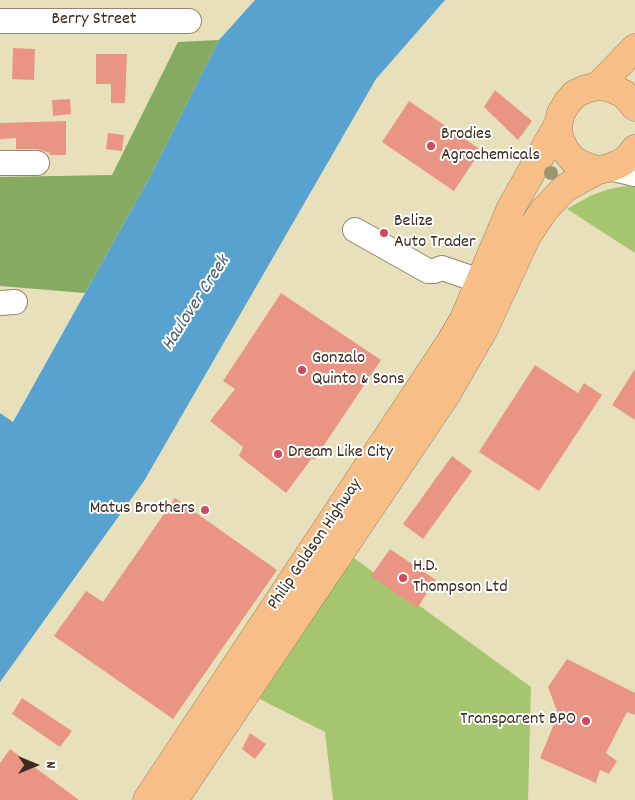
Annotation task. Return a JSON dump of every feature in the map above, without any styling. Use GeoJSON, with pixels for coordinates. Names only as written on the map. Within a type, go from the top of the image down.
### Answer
{"type":"FeatureCollection","features":[{"type":"Feature","properties":{"kind":"main road"},"geometry":{"type":"LineString","coordinates":[[598,86],[635,48]]}},
{"type":"Feature","properties":{"kind":"main road"},"geometry":{"type":"LineString","coordinates":[[598,86],[612,88],[624,94],[635,107]]}},
{"type":"Feature","properties":{"kind":"main road","name":"Philip Goldson Highway"},"geometry":{"type":"LineString","coordinates":[[147,800],[451,341],[464,319],[511,208],[558,125],[566,103],[575,94],[598,86]]}},
{"type":"Feature","properties":{"kind":"main road"},"geometry":{"type":"LineString","coordinates":[[558,125],[559,137],[565,150],[574,161],[587,167],[603,169]]}},
{"type":"Feature","properties":{"kind":"main road","name":"Philip Goldson Highway"},"geometry":{"type":"LineString","coordinates":[[174,800],[446,395],[484,329],[527,236],[544,210],[565,188],[603,169],[619,164],[628,158],[635,149]]}},
{"type":"Feature","properties":{"kind":"street","name":"Berry Street"},"geometry":{"type":"LineString","coordinates":[[0,20],[189,21]]}},
{"type":"Feature","properties":{"kind":"street"},"geometry":{"type":"LineString","coordinates":[[0,163],[37,163]]}},
{"type":"Feature","properties":{"kind":"street"},"geometry":{"type":"LineString","coordinates":[[603,169],[635,174]]}},
{"type":"Feature","properties":{"kind":"street"},"geometry":{"type":"LineString","coordinates":[[355,230],[428,271],[442,268],[480,281]]}},
{"type":"Feature","properties":{"kind":"green space"},"geometry":{"type":"Polygon","coordinates":[[[219,40],[151,175],[85,293],[0,286],[0,177],[112,175],[178,42],[219,40]]]}},
{"type":"Feature","properties":{"kind":"green space"},"geometry":{"type":"Polygon","coordinates":[[[626,186],[635,187],[635,253],[567,209],[590,196],[609,189],[626,186]]]}},
{"type":"Feature","properties":{"kind":"green space"},"geometry":{"type":"Polygon","coordinates":[[[354,558],[531,687],[528,800],[333,800],[325,732],[256,697],[354,558]]]}},
{"type":"Feature","properties":{"kind":"water","name":"Haulover Creek"},"geometry":{"type":"Polygon","coordinates":[[[255,0],[445,0],[376,79],[144,481],[0,682],[0,413],[13,422],[151,175],[219,40],[255,0]]]}},
{"type":"Feature","properties":{"kind":"building"},"geometry":{"type":"Polygon","coordinates":[[[13,48],[35,49],[34,80],[12,79],[13,48]]]}},
{"type":"Feature","properties":{"kind":"building"},"geometry":{"type":"Polygon","coordinates":[[[96,54],[127,54],[125,103],[111,103],[111,84],[96,84],[96,54]]]}},
{"type":"Feature","properties":{"kind":"building"},"geometry":{"type":"Polygon","coordinates":[[[495,90],[532,121],[518,140],[484,107],[495,90]]]}},
{"type":"Feature","properties":{"kind":"building"},"geometry":{"type":"Polygon","coordinates":[[[70,99],[71,114],[53,116],[52,100],[70,99]]]}},
{"type":"Feature","properties":{"kind":"building","name":"Brodies Agrochemicals"},"geometry":{"type":"Polygon","coordinates":[[[409,101],[481,150],[454,191],[382,142],[409,101]]]}},
{"type":"Feature","properties":{"kind":"building"},"geometry":{"type":"Polygon","coordinates":[[[66,121],[66,155],[50,155],[50,153],[37,149],[16,149],[16,138],[0,139],[0,123],[66,121]]]}},
{"type":"Feature","properties":{"kind":"building"},"geometry":{"type":"Polygon","coordinates":[[[108,133],[124,135],[122,151],[106,149],[108,133]]]}},
{"type":"Feature","properties":{"kind":"building","name":"Gonzalo Quinto & Sons"},"geometry":{"type":"Polygon","coordinates":[[[281,293],[381,360],[314,460],[312,458],[286,493],[239,456],[243,447],[210,421],[235,389],[223,381],[281,293]]]}},
{"type":"Feature","properties":{"kind":"building"},"geometry":{"type":"Polygon","coordinates":[[[535,365],[578,393],[584,383],[602,395],[539,491],[479,452],[535,365]]]}},
{"type":"Feature","properties":{"kind":"building"},"geometry":{"type":"Polygon","coordinates":[[[635,369],[635,420],[612,405],[635,369]]]}},
{"type":"Feature","properties":{"kind":"building","name":"H.D. Thompson Ltd"},"geometry":{"type":"Polygon","coordinates":[[[452,456],[472,471],[423,539],[403,524],[452,456]]]}},
{"type":"Feature","properties":{"kind":"building"},"geometry":{"type":"Polygon","coordinates":[[[175,498],[277,570],[173,719],[54,636],[86,591],[103,602],[175,498]]]}},
{"type":"Feature","properties":{"kind":"building","name":"H.D. Thompson Ltd"},"geometry":{"type":"Polygon","coordinates":[[[390,549],[436,580],[417,608],[371,576],[390,549]]]}},
{"type":"Feature","properties":{"kind":"building"},"geometry":{"type":"Polygon","coordinates":[[[567,659],[635,693],[635,715],[627,712],[606,753],[617,761],[609,774],[600,770],[596,783],[540,758],[558,714],[548,687],[567,659]]]}},
{"type":"Feature","properties":{"kind":"building"},"geometry":{"type":"Polygon","coordinates":[[[22,698],[72,731],[60,747],[12,714],[22,698]]]}},
{"type":"Feature","properties":{"kind":"building"},"geometry":{"type":"Polygon","coordinates":[[[250,733],[266,744],[255,759],[242,749],[250,733]]]}},
{"type":"Feature","properties":{"kind":"building"},"geometry":{"type":"Polygon","coordinates":[[[10,749],[79,800],[0,800],[0,763],[10,749]]]}},
{"type":"Feature","properties":{"kind":"place","name":"Brodies Agrochemicals"},"geometry":{"type":"Point","coordinates":[431,146]}},
{"type":"Feature","properties":{"kind":"place","name":"Belize Auto Trader"},"geometry":{"type":"Point","coordinates":[384,233]}},
{"type":"Feature","properties":{"kind":"place","name":"Gonzalo Quinto & Sons"},"geometry":{"type":"Point","coordinates":[302,370]}},
{"type":"Feature","properties":{"kind":"place","name":"Dream Like City"},"geometry":{"type":"Point","coordinates":[278,454]}},
{"type":"Feature","properties":{"kind":"place","name":"Matus Brothers"},"geometry":{"type":"Point","coordinates":[205,510]}},
{"type":"Feature","properties":{"kind":"place","name":"H.D. Thompson Ltd"},"geometry":{"type":"Point","coordinates":[403,578]}},
{"type":"Feature","properties":{"kind":"place","name":"Transparent BPO"},"geometry":{"type":"Point","coordinates":[586,721]}}]}
